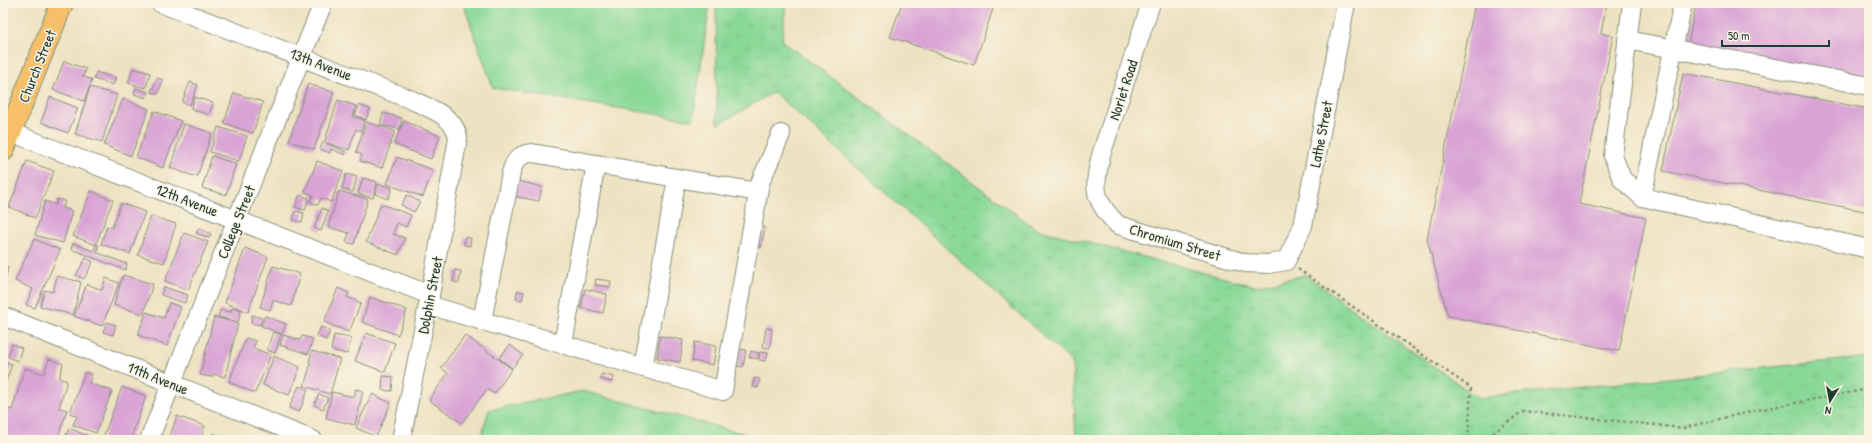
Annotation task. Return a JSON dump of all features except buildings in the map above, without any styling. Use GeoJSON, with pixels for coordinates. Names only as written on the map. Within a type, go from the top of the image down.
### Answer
{"type":"FeatureCollection","features":[{"type":"Feature","properties":{"kind":"main road","name":"Church Street"},"geometry":{"type":"LineString","coordinates":[[7,141],[62,3]]}},
{"type":"Feature","properties":{"kind":"street","name":"13th Avenue"},"geometry":{"type":"LineString","coordinates":[[160,3],[302,56],[407,98],[443,116],[455,126],[458,138],[456,149]]}},
{"type":"Feature","properties":{"kind":"street","name":"College Street"},"geometry":{"type":"LineString","coordinates":[[149,440],[323,3]]}},
{"type":"Feature","properties":{"kind":"street","name":"Noriet Road"},"geometry":{"type":"LineString","coordinates":[[1096,177],[1101,155],[1151,3]]}},
{"type":"Feature","properties":{"kind":"street","name":"Lathe Street"},"geometry":{"type":"LineString","coordinates":[[1286,261],[1303,226],[1346,3]]}},
{"type":"Feature","properties":{"kind":"street"},"geometry":{"type":"LineString","coordinates":[[1632,3],[1613,156],[1622,179],[1642,197],[1869,249]]}},
{"type":"Feature","properties":{"kind":"street"},"geometry":{"type":"LineString","coordinates":[[1642,197],[1682,3]]}},
{"type":"Feature","properties":{"kind":"street"},"geometry":{"type":"LineString","coordinates":[[1627,40],[1869,86]]}},
{"type":"Feature","properties":{"kind":"street"},"geometry":{"type":"LineString","coordinates":[[482,321],[513,164],[524,154],[532,153],[758,192],[760,183],[781,134]]}},
{"type":"Feature","properties":{"kind":"street","name":"12th Avenue"},"geometry":{"type":"LineString","coordinates":[[7,141],[237,220],[482,321],[723,391],[758,192]]}},
{"type":"Feature","properties":{"kind":"street","name":"Dolphin Street"},"geometry":{"type":"LineString","coordinates":[[401,440],[429,300],[456,149]]}},
{"type":"Feature","properties":{"kind":"street"},"geometry":{"type":"LineString","coordinates":[[563,344],[596,164]]}},
{"type":"Feature","properties":{"kind":"street","name":"Chromium Street"},"geometry":{"type":"LineString","coordinates":[[1096,177],[1097,199],[1106,213],[1118,225],[1245,263],[1268,264],[1286,261]]}},
{"type":"Feature","properties":{"kind":"street"},"geometry":{"type":"LineString","coordinates":[[643,368],[678,178]]}},
{"type":"Feature","properties":{"kind":"street","name":"11th Avenue"},"geometry":{"type":"LineString","coordinates":[[3,316],[313,440]]}},
{"type":"Feature","properties":{"kind":"path"},"geometry":{"type":"LineString","coordinates":[[1286,261],[1471,388],[1468,440]]}},
{"type":"Feature","properties":{"kind":"path"},"geometry":{"type":"LineString","coordinates":[[1483,440],[1523,411],[1683,428],[1752,411],[1869,389]]}},
{"type":"Feature","properties":{"kind":"green space"},"geometry":{"type":"Polygon","coordinates":[[[463,3],[710,3],[693,120],[493,88],[463,3]]]}},
{"type":"Feature","properties":{"kind":"green space"},"geometry":{"type":"Polygon","coordinates":[[[716,3],[786,3],[782,41],[1036,229],[1255,286],[1305,275],[1478,398],[1869,357],[1869,440],[1076,440],[1072,362],[774,92],[717,125],[716,3]]]}},
{"type":"Feature","properties":{"kind":"green space"},"geometry":{"type":"Polygon","coordinates":[[[583,391],[767,440],[480,440],[489,410],[583,391]]]}}]}
